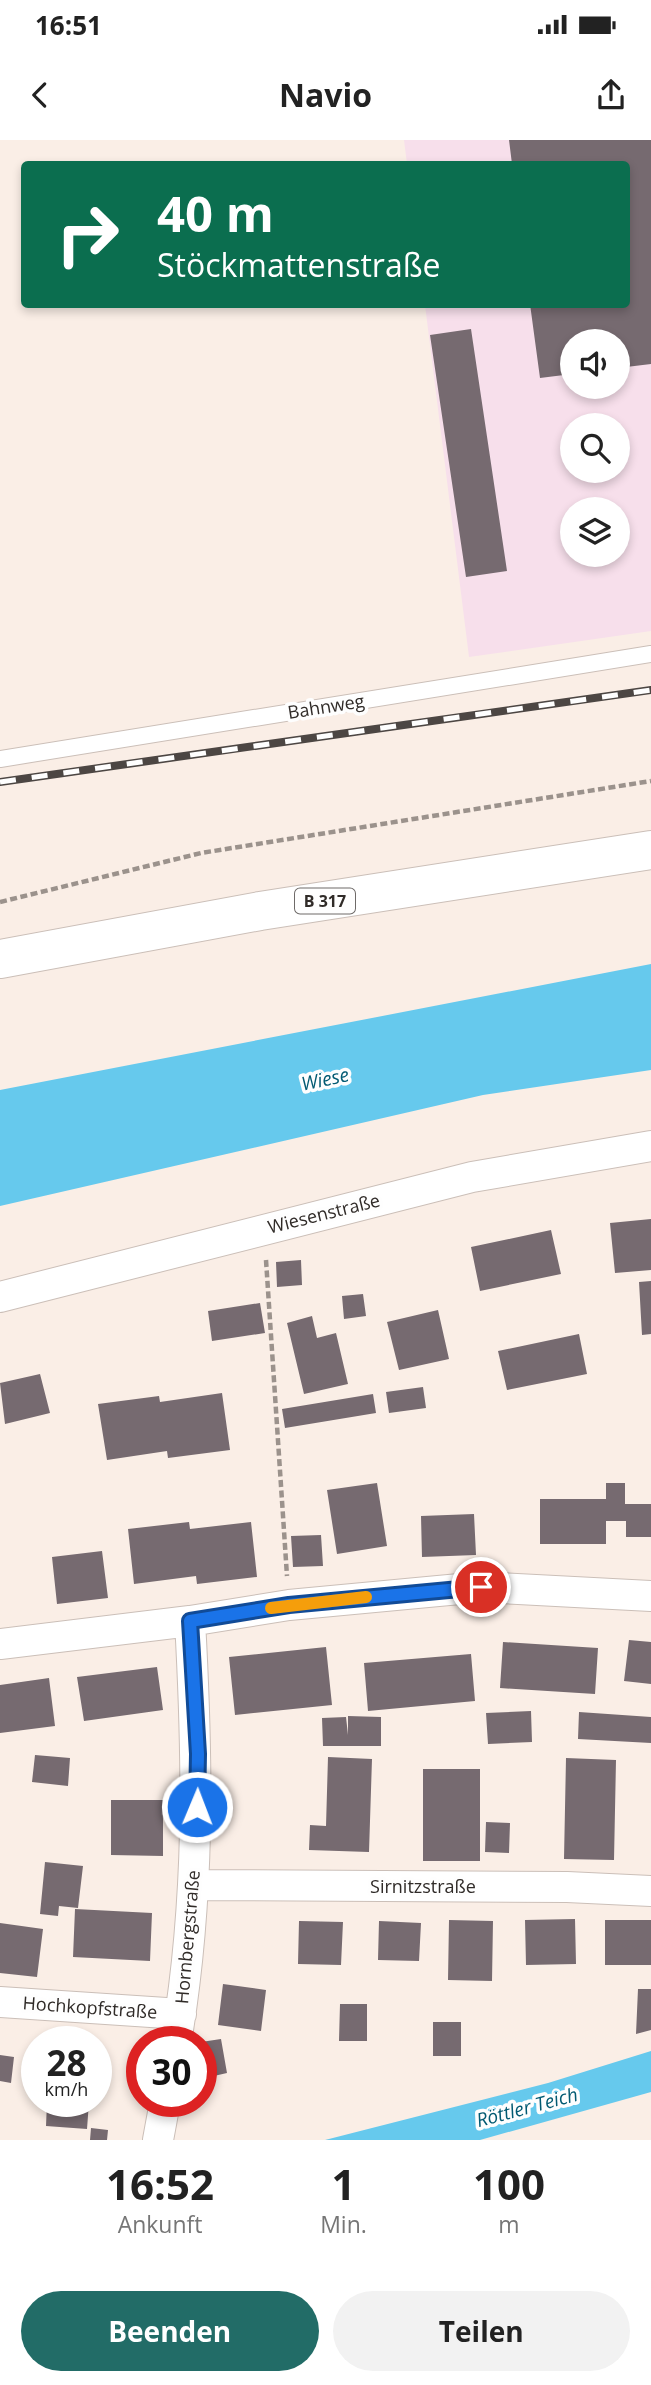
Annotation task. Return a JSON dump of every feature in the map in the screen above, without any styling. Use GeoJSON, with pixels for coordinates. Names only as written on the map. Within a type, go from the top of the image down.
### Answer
{"type":"FeatureCollection","features":[{"type":"Feature","properties":{"kind":"main road","name":"B 317"},"geometry":{"type":"LineString","coordinates":[[0,959],[260,911],[651,850]]}},
{"type":"Feature","properties":{"kind":"street","name":"Wiesenstraße"},"geometry":{"type":"LineString","coordinates":[[0,1297],[472,1177],[651,1146]]}},
{"type":"Feature","properties":{"kind":"street"},"geometry":{"type":"LineString","coordinates":[[0,1644],[190,1621],[289,1605],[481,1587],[651,1596]]}},
{"type":"Feature","properties":{"kind":"street","name":"Hornbergstraße"},"geometry":{"type":"LineString","coordinates":[[179,2026],[195,1885],[198,1754],[190,1621]]}},
{"type":"Feature","properties":{"kind":"street","name":"Sirnitzstraße"},"geometry":{"type":"LineString","coordinates":[[195,1885],[567,1887],[651,1891]]}},
{"type":"Feature","properties":{"kind":"street","name":"Hochkopfstraße"},"geometry":{"type":"LineString","coordinates":[[0,2002],[165,2026]]}},
{"type":"Feature","properties":{"kind":"street"},"geometry":{"type":"LineString","coordinates":[[158,2140],[162,2117]]}},
{"type":"Feature","properties":{"kind":"lane","name":"Bahnweg"},"geometry":{"type":"LineString","coordinates":[[0,759],[651,654]]}},
{"type":"Feature","properties":{"kind":"path"},"geometry":{"type":"LineString","coordinates":[[0,902],[201,853],[651,781]]}},
{"type":"Feature","properties":{"kind":"path"},"geometry":{"type":"LineString","coordinates":[[264,1229],[289,1605]]}},
{"type":"Feature","properties":{"kind":"shaded area"},"geometry":{"type":"Polygon","coordinates":[[[404,140],[651,140],[651,631],[469,657],[425,308],[630,308],[630,161],[407,161],[404,140]]]}},
{"type":"Feature","properties":{"kind":"water","name":"Wiese"},"geometry":{"type":"Polygon","coordinates":[[[651,964],[651,1070],[483,1095],[0,1206],[0,1090],[651,964]]]}},
{"type":"Feature","properties":{"kind":"water","name":"Röttler Teich"},"geometry":{"type":"Polygon","coordinates":[[[651,2051],[651,2092],[480,2140],[325,2140],[548,2083],[651,2051]]]}},
{"type":"Feature","properties":{"kind":"building"},"geometry":{"type":"Polygon","coordinates":[[[509,140],[651,140],[651,364],[630,367],[630,329],[560,329],[560,376],[540,378],[531,308],[630,308],[630,161],[512,161],[509,140]]]}},
{"type":"Feature","properties":{"kind":"building"},"geometry":{"type":"Polygon","coordinates":[[[471,329],[507,571],[466,577],[430,335],[471,329]]]}},
{"type":"Feature","properties":{"kind":"building"},"geometry":{"type":"Polygon","coordinates":[[[651,1219],[651,1270],[615,1273],[610,1223],[651,1219]]]}},
{"type":"Feature","properties":{"kind":"building"},"geometry":{"type":"Polygon","coordinates":[[[551,1230],[561,1274],[480,1291],[471,1247],[551,1230]]]}},
{"type":"Feature","properties":{"kind":"building"},"geometry":{"type":"Polygon","coordinates":[[[301,1260],[302,1285],[277,1287],[276,1262],[301,1260]]]}},
{"type":"Feature","properties":{"kind":"building"},"geometry":{"type":"Polygon","coordinates":[[[651,1281],[651,1334],[642,1335],[639,1282],[651,1281]]]}},
{"type":"Feature","properties":{"kind":"building"},"geometry":{"type":"Polygon","coordinates":[[[363,1294],[366,1316],[344,1319],[342,1296],[363,1294]]]}},
{"type":"Feature","properties":{"kind":"building"},"geometry":{"type":"Polygon","coordinates":[[[260,1303],[265,1333],[212,1341],[208,1311],[260,1303]]]}},
{"type":"Feature","properties":{"kind":"building"},"geometry":{"type":"Polygon","coordinates":[[[438,1310],[449,1359],[399,1370],[387,1322],[438,1310]]]}},
{"type":"Feature","properties":{"kind":"building"},"geometry":{"type":"Polygon","coordinates":[[[312,1316],[317,1338],[336,1333],[348,1384],[304,1394],[287,1323],[312,1316]]]}},
{"type":"Feature","properties":{"kind":"building"},"geometry":{"type":"Polygon","coordinates":[[[579,1334],[587,1374],[507,1390],[498,1351],[579,1334]]]}},
{"type":"Feature","properties":{"kind":"building"},"geometry":{"type":"Polygon","coordinates":[[[40,1374],[50,1413],[5,1424],[0,1383],[40,1374]]]}},
{"type":"Feature","properties":{"kind":"building"},"geometry":{"type":"Polygon","coordinates":[[[423,1387],[426,1408],[389,1413],[386,1392],[423,1387]]]}},
{"type":"Feature","properties":{"kind":"building"},"geometry":{"type":"Polygon","coordinates":[[[222,1393],[230,1450],[168,1458],[167,1451],[107,1460],[98,1404],[159,1396],[160,1402],[222,1393]]]}},
{"type":"Feature","properties":{"kind":"building"},"geometry":{"type":"Polygon","coordinates":[[[373,1394],[376,1413],[285,1428],[282,1409],[373,1394]]]}},
{"type":"Feature","properties":{"kind":"building"},"geometry":{"type":"Polygon","coordinates":[[[377,1483],[387,1546],[337,1554],[327,1490],[377,1483]]]}},
{"type":"Feature","properties":{"kind":"building"},"geometry":{"type":"Polygon","coordinates":[[[606,1483],[625,1483],[625,1504],[651,1504],[651,1537],[626,1537],[626,1521],[606,1521],[606,1544],[540,1544],[540,1499],[606,1499],[606,1483]]]}},
{"type":"Feature","properties":{"kind":"building"},"geometry":{"type":"Polygon","coordinates":[[[474,1514],[476,1555],[422,1557],[421,1516],[474,1514]]]}},
{"type":"Feature","properties":{"kind":"building"},"geometry":{"type":"Polygon","coordinates":[[[189,1522],[190,1529],[251,1522],[257,1577],[197,1584],[196,1576],[134,1584],[128,1529],[189,1522]]]}},
{"type":"Feature","properties":{"kind":"building"},"geometry":{"type":"Polygon","coordinates":[[[321,1535],[323,1566],[293,1567],[291,1536],[321,1535]]]}},
{"type":"Feature","properties":{"kind":"building"},"geometry":{"type":"Polygon","coordinates":[[[102,1551],[108,1598],[57,1604],[52,1557],[102,1551]]]}},
{"type":"Feature","properties":{"kind":"building"},"geometry":{"type":"Polygon","coordinates":[[[629,1640],[651,1642],[651,1684],[624,1681],[629,1640]]]}},
{"type":"Feature","properties":{"kind":"building"},"geometry":{"type":"Polygon","coordinates":[[[503,1642],[598,1648],[595,1694],[500,1688],[503,1642]]]}},
{"type":"Feature","properties":{"kind":"building"},"geometry":{"type":"Polygon","coordinates":[[[326,1647],[332,1705],[235,1715],[229,1657],[326,1647]]]}},
{"type":"Feature","properties":{"kind":"building"},"geometry":{"type":"Polygon","coordinates":[[[471,1654],[475,1701],[368,1711],[364,1663],[471,1654]]]}},
{"type":"Feature","properties":{"kind":"building"},"geometry":{"type":"Polygon","coordinates":[[[157,1667],[163,1710],[84,1721],[77,1677],[157,1667]]]}},
{"type":"Feature","properties":{"kind":"building"},"geometry":{"type":"Polygon","coordinates":[[[49,1678],[55,1726],[0,1733],[0,1685],[49,1678]]]}},
{"type":"Feature","properties":{"kind":"building"},"geometry":{"type":"Polygon","coordinates":[[[531,1711],[532,1742],[488,1744],[486,1713],[531,1711]]]}},
{"type":"Feature","properties":{"kind":"building"},"geometry":{"type":"Polygon","coordinates":[[[579,1712],[651,1717],[651,1743],[578,1739],[579,1712]]]}},
{"type":"Feature","properties":{"kind":"building"},"geometry":{"type":"Polygon","coordinates":[[[348,1716],[381,1717],[381,1746],[323,1746],[322,1718],[346,1717],[348,1735],[348,1716]]]}},
{"type":"Feature","properties":{"kind":"building"},"geometry":{"type":"Polygon","coordinates":[[[35,1755],[70,1758],[68,1786],[32,1782],[35,1755]]]}},
{"type":"Feature","properties":{"kind":"building"},"geometry":{"type":"Polygon","coordinates":[[[328,1757],[372,1759],[369,1852],[309,1850],[310,1825],[326,1826],[328,1757]]]}},
{"type":"Feature","properties":{"kind":"building"},"geometry":{"type":"Polygon","coordinates":[[[566,1758],[616,1760],[614,1860],[564,1859],[566,1758]]]}},
{"type":"Feature","properties":{"kind":"building"},"geometry":{"type":"Polygon","coordinates":[[[423,1769],[480,1769],[480,1861],[423,1861],[423,1769]]]}},
{"type":"Feature","properties":{"kind":"building"},"geometry":{"type":"Polygon","coordinates":[[[111,1800],[163,1800],[163,1856],[111,1855],[111,1800]]]}},
{"type":"Feature","properties":{"kind":"building"},"geometry":{"type":"Polygon","coordinates":[[[486,1822],[510,1823],[509,1853],[485,1852],[486,1822]]]}},
{"type":"Feature","properties":{"kind":"building"},"geometry":{"type":"Polygon","coordinates":[[[45,1862],[83,1866],[78,1908],[59,1906],[58,1916],[40,1914],[45,1862]]]}},
{"type":"Feature","properties":{"kind":"building"},"geometry":{"type":"Polygon","coordinates":[[[75,1909],[152,1913],[150,1961],[73,1957],[75,1909]]]}},
{"type":"Feature","properties":{"kind":"building"},"geometry":{"type":"Polygon","coordinates":[[[575,1919],[576,1964],[526,1965],[525,1920],[575,1919]]]}},
{"type":"Feature","properties":{"kind":"building"},"geometry":{"type":"Polygon","coordinates":[[[449,1920],[493,1921],[492,1981],[448,1980],[449,1920]]]}},
{"type":"Feature","properties":{"kind":"building"},"geometry":{"type":"Polygon","coordinates":[[[605,1920],[651,1920],[651,1965],[605,1965],[605,1920]]]}},
{"type":"Feature","properties":{"kind":"building"},"geometry":{"type":"Polygon","coordinates":[[[299,1921],[343,1922],[341,1965],[298,1964],[299,1921]]]}},
{"type":"Feature","properties":{"kind":"building"},"geometry":{"type":"Polygon","coordinates":[[[379,1921],[421,1923],[419,1961],[378,1960],[379,1921]]]}},
{"type":"Feature","properties":{"kind":"building"},"geometry":{"type":"Polygon","coordinates":[[[0,1923],[43,1929],[37,1977],[0,1973],[0,1923]]]}},
{"type":"Feature","properties":{"kind":"building"},"geometry":{"type":"Polygon","coordinates":[[[223,1984],[266,1990],[261,2031],[218,2025],[223,1984]]]}},
{"type":"Feature","properties":{"kind":"building"},"geometry":{"type":"Polygon","coordinates":[[[638,1989],[651,1989],[651,2030],[636,2034],[638,1989]]]}},
{"type":"Feature","properties":{"kind":"building"},"geometry":{"type":"Polygon","coordinates":[[[340,2004],[367,2004],[367,2041],[339,2041],[340,2004]]]}},
{"type":"Feature","properties":{"kind":"building"},"geometry":{"type":"Polygon","coordinates":[[[433,2022],[461,2022],[461,2056],[433,2056],[433,2022]]]}},
{"type":"Feature","properties":{"kind":"building"},"geometry":{"type":"Polygon","coordinates":[[[221,2039],[227,2073],[217,2075],[217,2040],[221,2039]]]}},
{"type":"Feature","properties":{"kind":"building"},"geometry":{"type":"Polygon","coordinates":[[[0,2055],[14,2057],[11,2083],[0,2081],[0,2055]]]}},
{"type":"Feature","properties":{"kind":"building"},"geometry":{"type":"Polygon","coordinates":[[[46,2117],[88,2117],[87,2129],[46,2126],[46,2117]]]}},
{"type":"Feature","properties":{"kind":"building"},"geometry":{"type":"Polygon","coordinates":[[[91,2128],[108,2130],[107,2140],[90,2140],[91,2128]]]}},
{"type":"Feature","properties":{"kind":"railway"},"geometry":{"type":"LineString","coordinates":[[0,782],[651,690]]}},
{"type":"Feature","properties":{"kind":"slow traffic"},"geometry":{"type":"LineString","coordinates":[[271,1608],[366,1597]]}},
{"type":"Feature","properties":{"kind":"route"},"geometry":{"type":"LineString","coordinates":[[197,1807],[198,1754],[190,1621],[289,1605],[481,1587]]}}]}
